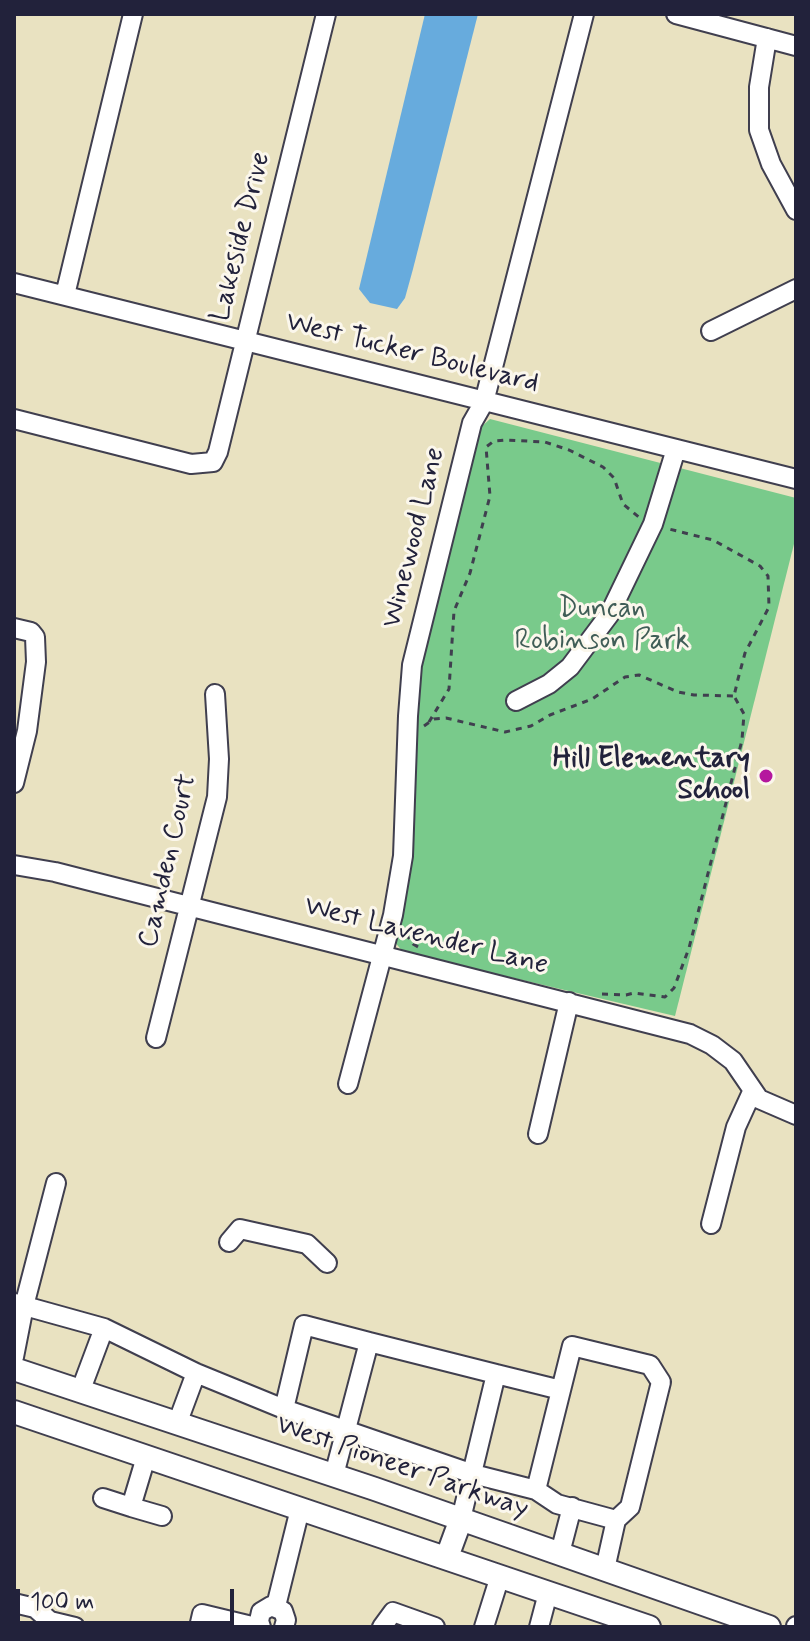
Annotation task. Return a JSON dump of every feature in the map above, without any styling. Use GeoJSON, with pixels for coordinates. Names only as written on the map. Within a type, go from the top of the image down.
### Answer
{"type":"FeatureCollection","features":[{"type":"Feature","properties":{"kind":"main road","name":"West Pioneer Parkway"},"geometry":{"type":"LineString","coordinates":[[14,1369],[334,1475],[769,1627]]}},
{"type":"Feature","properties":{"kind":"main road"},"geometry":{"type":"LineString","coordinates":[[14,1412],[649,1627]]}},
{"type":"Feature","properties":{"kind":"main road"},"geometry":{"type":"LineString","coordinates":[[447,1557],[461,1519]]}},
{"type":"Feature","properties":{"kind":"street"},"geometry":{"type":"LineString","coordinates":[[65,295],[133,14]]}},
{"type":"Feature","properties":{"kind":"street","name":"Lakeside Drive"},"geometry":{"type":"LineString","coordinates":[[14,419],[191,464],[213,462],[218,452],[326,14]]}},
{"type":"Feature","properties":{"kind":"street","name":"Winewood Lane"},"geometry":{"type":"LineString","coordinates":[[348,1084],[393,915],[403,856],[412,665],[472,423],[484,402],[584,14]]}},
{"type":"Feature","properties":{"kind":"street"},"geometry":{"type":"LineString","coordinates":[[676,14],[796,46]]}},
{"type":"Feature","properties":{"kind":"street"},"geometry":{"type":"LineString","coordinates":[[767,38],[759,87],[759,130],[771,164],[796,210]]}},
{"type":"Feature","properties":{"kind":"street","name":"West Tucker Boulevard"},"geometry":{"type":"LineString","coordinates":[[14,283],[796,479]]}},
{"type":"Feature","properties":{"kind":"street"},"geometry":{"type":"LineString","coordinates":[[711,331],[796,289]]}},
{"type":"Feature","properties":{"kind":"street"},"geometry":{"type":"LineString","coordinates":[[516,701],[549,684],[570,667],[609,615],[653,524],[676,449]]}},
{"type":"Feature","properties":{"kind":"street"},"geometry":{"type":"LineString","coordinates":[[14,628],[31,632],[35,637],[36,662],[27,731],[14,783]]}},
{"type":"Feature","properties":{"kind":"street","name":"Camden Court"},"geometry":{"type":"LineString","coordinates":[[156,1038],[217,797],[219,759],[215,694]]}},
{"type":"Feature","properties":{"kind":"street","name":"West Lavender Lane"},"geometry":{"type":"LineString","coordinates":[[14,865],[55,872],[690,1034],[733,1061],[759,1099],[796,1115]]}},
{"type":"Feature","properties":{"kind":"street"},"geometry":{"type":"LineString","coordinates":[[538,1134],[569,1002]]}},
{"type":"Feature","properties":{"kind":"street"},"geometry":{"type":"LineString","coordinates":[[711,1224],[736,1127],[752,1092]]}},
{"type":"Feature","properties":{"kind":"street"},"geometry":{"type":"LineString","coordinates":[[14,1357],[19,1304],[56,1183]]}},
{"type":"Feature","properties":{"kind":"street"},"geometry":{"type":"LineString","coordinates":[[229,1242],[240,1229],[307,1244],[327,1263]]}},
{"type":"Feature","properties":{"kind":"street"},"geometry":{"type":"LineString","coordinates":[[19,1304],[104,1328],[196,1373],[284,1409],[473,1474],[536,1490],[557,1504],[616,1520]]}},
{"type":"Feature","properties":{"kind":"street"},"geometry":{"type":"LineString","coordinates":[[284,1409],[304,1325],[561,1390]]}},
{"type":"Feature","properties":{"kind":"street"},"geometry":{"type":"LineString","coordinates":[[80,1392],[104,1328]]}},
{"type":"Feature","properties":{"kind":"street"},"geometry":{"type":"LineString","coordinates":[[334,1475],[369,1342]]}},
{"type":"Feature","properties":{"kind":"street"},"geometry":{"type":"LineString","coordinates":[[536,1490],[572,1346],[650,1365],[661,1382],[630,1507],[616,1520],[605,1569]]}},
{"type":"Feature","properties":{"kind":"street"},"geometry":{"type":"LineString","coordinates":[[177,1424],[196,1373]]}},
{"type":"Feature","properties":{"kind":"street"},"geometry":{"type":"LineString","coordinates":[[461,1519],[496,1374]]}},
{"type":"Feature","properties":{"kind":"street"},"geometry":{"type":"LineString","coordinates":[[131,1507],[146,1457]]}},
{"type":"Feature","properties":{"kind":"street"},"geometry":{"type":"LineString","coordinates":[[103,1498],[162,1516]]}},
{"type":"Feature","properties":{"kind":"street"},"geometry":{"type":"LineString","coordinates":[[560,1553],[572,1507]]}},
{"type":"Feature","properties":{"kind":"street"},"geometry":{"type":"LineString","coordinates":[[276,1606],[300,1509]]}},
{"type":"Feature","properties":{"kind":"street"},"geometry":{"type":"LineString","coordinates":[[484,1627],[500,1576]]}},
{"type":"Feature","properties":{"kind":"street"},"geometry":{"type":"LineString","coordinates":[[539,1627],[548,1593]]}},
{"type":"Feature","properties":{"kind":"street"},"geometry":{"type":"LineString","coordinates":[[14,1603],[35,1608],[50,1621],[75,1627]]}},
{"type":"Feature","properties":{"kind":"street"},"geometry":{"type":"LineString","coordinates":[[199,1627],[202,1614],[259,1627],[261,1612],[267,1607],[276,1606]]}},
{"type":"Feature","properties":{"kind":"street"},"geometry":{"type":"LineString","coordinates":[[276,1606],[285,1615],[284,1627]]}},
{"type":"Feature","properties":{"kind":"street"},"geometry":{"type":"LineString","coordinates":[[382,1627],[393,1612],[435,1627]]}},
{"type":"Feature","properties":{"kind":"path"},"geometry":{"type":"LineString","coordinates":[[422,729],[449,689],[454,611],[470,573],[490,496],[486,447],[494,441],[545,442],[569,450],[603,467],[614,478],[623,504],[638,518],[726,545],[760,566],[768,576],[769,607],[745,653],[734,696],[744,714],[742,740],[689,948],[674,988],[665,997],[634,993],[604,994],[588,990]]}},
{"type":"Feature","properties":{"kind":"path"},"geometry":{"type":"LineString","coordinates":[[429,722],[446,718],[505,732],[531,726],[592,699],[625,677],[639,675],[678,692],[734,696]]}},
{"type":"Feature","properties":{"kind":"path"},"geometry":{"type":"LineString","coordinates":[[405,933],[413,944],[425,950]]}},
{"type":"Feature","properties":{"kind":"green space","name":"Duncan Robinson Park"},"geometry":{"type":"Polygon","coordinates":[[[490,419],[796,498],[796,536],[675,1016],[403,952],[394,941],[418,679],[480,428],[490,419]]]}},
{"type":"Feature","properties":{"kind":"water"},"geometry":{"type":"Polygon","coordinates":[[[425,14],[478,14],[413,269],[405,298],[397,309],[370,303],[359,289],[425,14]]]}},
{"type":"Feature","properties":{"kind":"place","name":"Hill Elementary School"},"geometry":{"type":"Point","coordinates":[766,776]}}]}
